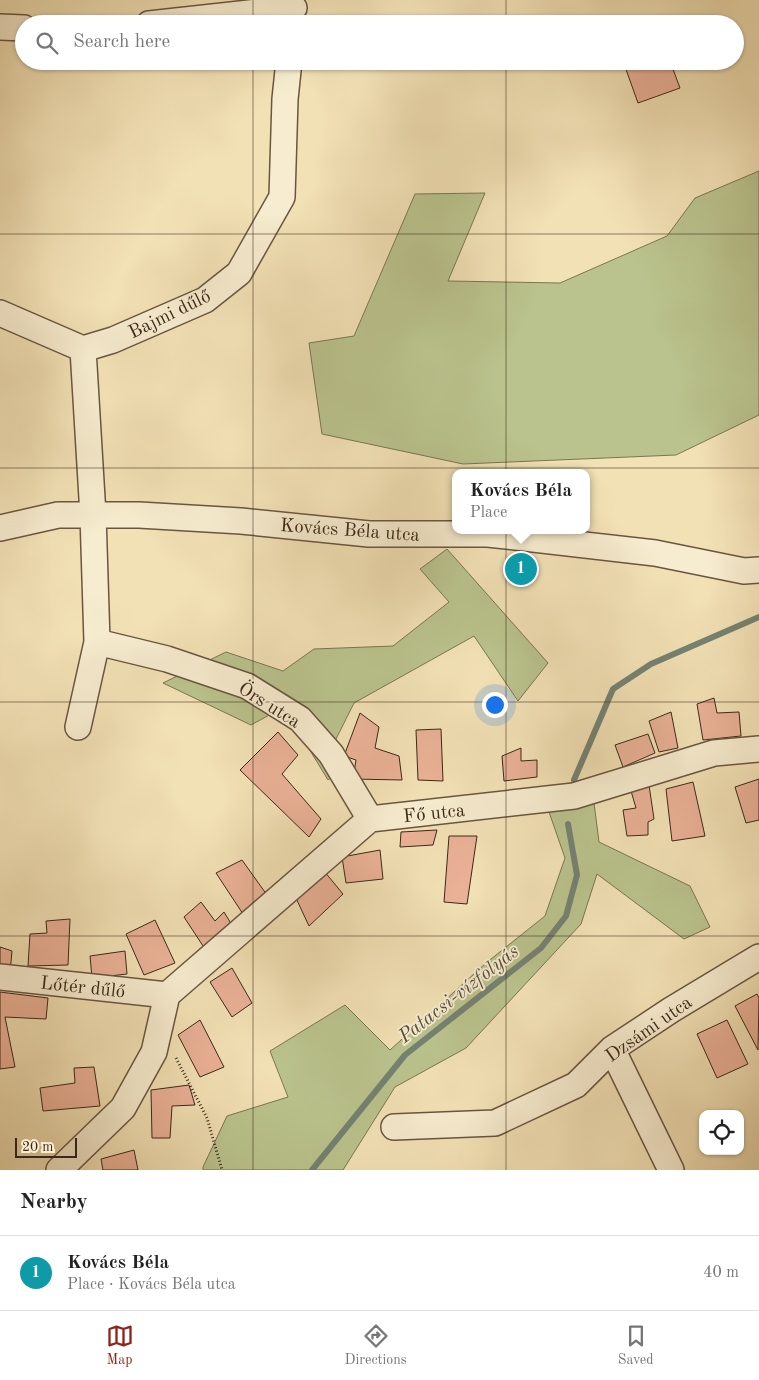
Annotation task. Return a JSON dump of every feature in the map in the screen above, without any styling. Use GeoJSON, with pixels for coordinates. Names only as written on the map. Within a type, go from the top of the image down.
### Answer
{"type":"FeatureCollection","features":[{"type":"Feature","properties":{"kind":"street"},"geometry":{"type":"LineString","coordinates":[[250,15],[295,11]]}},
{"type":"Feature","properties":{"kind":"street"},"geometry":{"type":"LineString","coordinates":[[0,27],[15,28]]}},
{"type":"Feature","properties":{"kind":"street","name":"Bajmi dűlő"},"geometry":{"type":"LineString","coordinates":[[83,349],[114,340],[205,300],[239,273],[282,197],[285,99],[288,70]]}},
{"type":"Feature","properties":{"kind":"street"},"geometry":{"type":"LineString","coordinates":[[0,313],[83,349],[93,515],[97,642],[78,727]]}},
{"type":"Feature","properties":{"kind":"street","name":"Kovács Béla utca"},"geometry":{"type":"LineString","coordinates":[[0,528],[58,515],[139,515],[241,521],[368,534],[488,534],[655,553],[744,571],[759,570]]}},
{"type":"Feature","properties":{"kind":"street","name":"Örs utca"},"geometry":{"type":"LineString","coordinates":[[97,642],[167,659],[247,686],[300,719],[331,754],[370,819]]}},
{"type":"Feature","properties":{"kind":"street","name":"Fő utca"},"geometry":{"type":"LineString","coordinates":[[370,819],[574,796],[714,753],[759,749]]}},
{"type":"Feature","properties":{"kind":"street"},"geometry":{"type":"LineString","coordinates":[[59,1170],[123,1108],[154,1052],[166,995],[370,819]]}},
{"type":"Feature","properties":{"kind":"street","name":"Dzsámi utca"},"geometry":{"type":"LineString","coordinates":[[394,1127],[495,1124],[576,1085],[612,1049],[671,1010],[759,957]]}},
{"type":"Feature","properties":{"kind":"street","name":"Lőtér dűlő"},"geometry":{"type":"LineString","coordinates":[[0,977],[166,995]]}},
{"type":"Feature","properties":{"kind":"street"},"geometry":{"type":"LineString","coordinates":[[612,1049],[671,1170]]}},
{"type":"Feature","properties":{"kind":"path"},"geometry":{"type":"LineString","coordinates":[[160,1029],[207,1118],[222,1170]]}},
{"type":"Feature","properties":{"kind":"green space"},"geometry":{"type":"Polygon","coordinates":[[[759,171],[759,415],[676,455],[463,464],[322,434],[309,343],[354,336],[415,194],[485,193],[448,281],[560,283],[667,236],[695,198],[759,171]]]}},
{"type":"Feature","properties":{"kind":"green space"},"geometry":{"type":"Polygon","coordinates":[[[447,549],[548,663],[518,701],[474,636],[354,703],[332,747],[346,765],[328,780],[297,729],[273,713],[251,725],[163,683],[226,652],[283,671],[314,649],[393,646],[449,602],[420,569],[447,549]]]}},
{"type":"Feature","properties":{"kind":"green space"},"geometry":{"type":"Polygon","coordinates":[[[594,803],[599,842],[690,886],[710,927],[684,939],[597,874],[581,924],[466,1048],[395,1087],[343,1170],[203,1170],[227,1116],[288,1097],[270,1051],[345,1005],[390,1050],[486,963],[545,916],[565,858],[549,812],[594,803]]]}},
{"type":"Feature","properties":{"kind":"building"},"geometry":{"type":"Polygon","coordinates":[[[626,70],[673,70],[680,88],[638,103],[626,70]]]}},
{"type":"Feature","properties":{"kind":"building"},"geometry":{"type":"Polygon","coordinates":[[[714,698],[717,713],[739,712],[741,736],[703,740],[697,704],[714,698]]]}},
{"type":"Feature","properties":{"kind":"building"},"geometry":{"type":"Polygon","coordinates":[[[671,712],[678,748],[659,752],[649,721],[671,712]]]}},
{"type":"Feature","properties":{"kind":"building"},"geometry":{"type":"Polygon","coordinates":[[[360,713],[379,727],[375,748],[399,756],[402,780],[353,779],[356,760],[344,756],[360,713]]]}},
{"type":"Feature","properties":{"kind":"building"},"geometry":{"type":"Polygon","coordinates":[[[441,729],[443,781],[418,780],[416,730],[441,729]]]}},
{"type":"Feature","properties":{"kind":"building"},"geometry":{"type":"Polygon","coordinates":[[[278,732],[298,755],[282,774],[321,819],[309,837],[240,770],[278,732]]]}},
{"type":"Feature","properties":{"kind":"building"},"geometry":{"type":"Polygon","coordinates":[[[648,734],[655,753],[623,767],[615,745],[648,734]]]}},
{"type":"Feature","properties":{"kind":"building"},"geometry":{"type":"Polygon","coordinates":[[[521,748],[521,761],[537,760],[537,777],[504,781],[502,756],[521,748]]]}},
{"type":"Feature","properties":{"kind":"building"},"geometry":{"type":"Polygon","coordinates":[[[759,779],[759,820],[746,823],[735,787],[759,779]]]}},
{"type":"Feature","properties":{"kind":"building"},"geometry":{"type":"Polygon","coordinates":[[[693,782],[705,836],[672,841],[666,789],[693,782]]]}},
{"type":"Feature","properties":{"kind":"building"},"geometry":{"type":"Polygon","coordinates":[[[649,785],[654,819],[648,822],[648,835],[627,836],[623,810],[636,808],[631,791],[649,785]]]}},
{"type":"Feature","properties":{"kind":"building"},"geometry":{"type":"Polygon","coordinates":[[[437,830],[433,845],[400,847],[401,832],[437,830]]]}},
{"type":"Feature","properties":{"kind":"building"},"geometry":{"type":"Polygon","coordinates":[[[449,836],[477,836],[467,904],[444,902],[449,836]]]}},
{"type":"Feature","properties":{"kind":"building"},"geometry":{"type":"Polygon","coordinates":[[[380,850],[383,879],[346,883],[342,857],[380,850]]]}},
{"type":"Feature","properties":{"kind":"building"},"geometry":{"type":"Polygon","coordinates":[[[242,860],[267,895],[243,914],[216,873],[242,860]]]}},
{"type":"Feature","properties":{"kind":"building"},"geometry":{"type":"Polygon","coordinates":[[[324,871],[343,894],[309,926],[295,896],[324,871]]]}},
{"type":"Feature","properties":{"kind":"building"},"geometry":{"type":"Polygon","coordinates":[[[201,902],[215,921],[224,912],[233,927],[205,949],[184,917],[201,902]]]}},
{"type":"Feature","properties":{"kind":"building"},"geometry":{"type":"Polygon","coordinates":[[[70,919],[68,965],[28,966],[30,934],[47,933],[46,921],[70,919]]]}},
{"type":"Feature","properties":{"kind":"building"},"geometry":{"type":"Polygon","coordinates":[[[155,920],[175,963],[144,975],[126,934],[155,920]]]}},
{"type":"Feature","properties":{"kind":"building"},"geometry":{"type":"Polygon","coordinates":[[[0,947],[12,951],[10,973],[0,971],[0,947]]]}},
{"type":"Feature","properties":{"kind":"building"},"geometry":{"type":"Polygon","coordinates":[[[125,951],[127,974],[92,978],[90,956],[125,951]]]}},
{"type":"Feature","properties":{"kind":"building"},"geometry":{"type":"Polygon","coordinates":[[[232,968],[252,1003],[232,1017],[210,982],[232,968]]]}},
{"type":"Feature","properties":{"kind":"building"},"geometry":{"type":"Polygon","coordinates":[[[0,992],[48,998],[46,1019],[5,1017],[15,1067],[0,1069],[0,992]]]}},
{"type":"Feature","properties":{"kind":"building"},"geometry":{"type":"Polygon","coordinates":[[[757,994],[759,998],[758,1050],[735,1006],[757,994]]]}},
{"type":"Feature","properties":{"kind":"building"},"geometry":{"type":"Polygon","coordinates":[[[200,1020],[224,1067],[200,1077],[178,1035],[200,1020]]]}},
{"type":"Feature","properties":{"kind":"building"},"geometry":{"type":"Polygon","coordinates":[[[727,1020],[748,1064],[717,1078],[697,1034],[727,1020]]]}},
{"type":"Feature","properties":{"kind":"building"},"geometry":{"type":"Polygon","coordinates":[[[94,1067],[100,1106],[43,1111],[40,1088],[75,1083],[74,1068],[94,1067]]]}},
{"type":"Feature","properties":{"kind":"building"},"geometry":{"type":"Polygon","coordinates":[[[189,1085],[195,1105],[172,1106],[170,1138],[152,1138],[151,1090],[189,1085]]]}},
{"type":"Feature","properties":{"kind":"building"},"geometry":{"type":"Polygon","coordinates":[[[134,1150],[138,1170],[103,1170],[101,1159],[134,1150]]]}},
{"type":"Feature","properties":{"kind":"waterway","name":"Patacsi-vízfolyás"},"geometry":{"type":"LineString","coordinates":[[574,780],[613,689],[651,664],[759,617]]}},
{"type":"Feature","properties":{"kind":"waterway","name":"Patacsi-vízfolyás"},"geometry":{"type":"LineString","coordinates":[[312,1170],[405,1055],[541,948],[566,916],[577,875],[568,824]]}},
{"type":"Feature","properties":{"kind":"place","name":"Kovács Béla"},"geometry":{"type":"Point","coordinates":[521,569]}}]}
